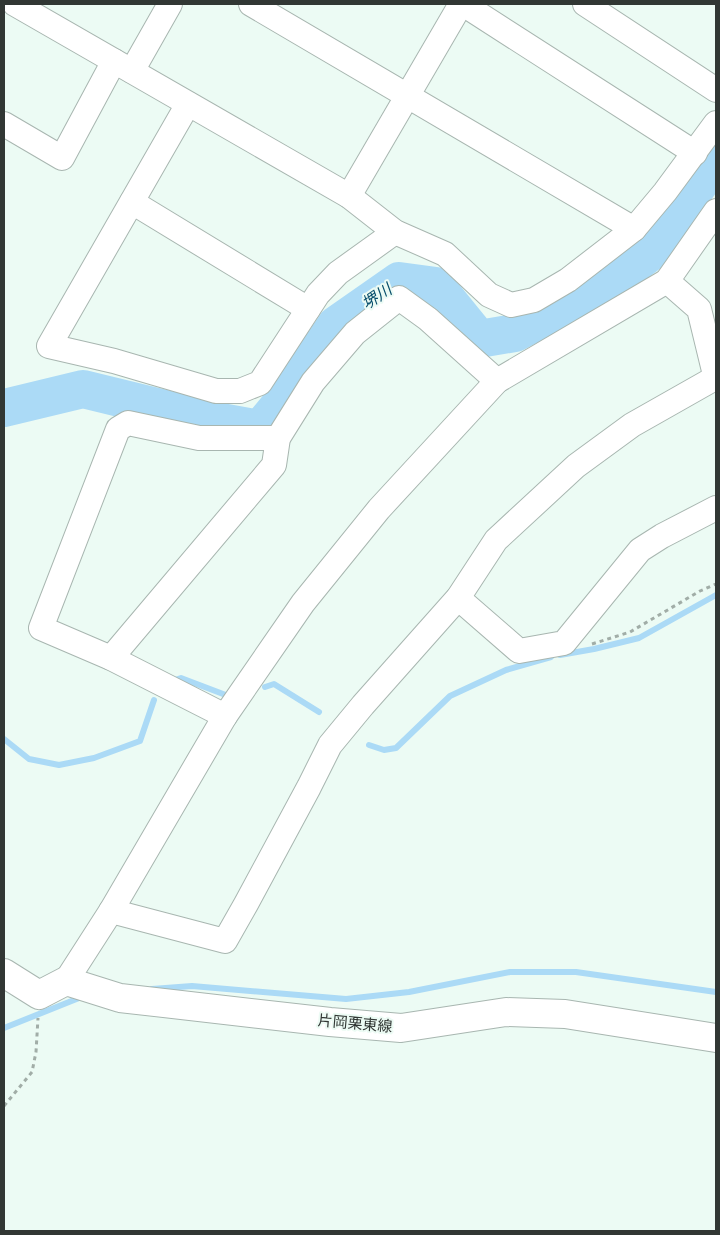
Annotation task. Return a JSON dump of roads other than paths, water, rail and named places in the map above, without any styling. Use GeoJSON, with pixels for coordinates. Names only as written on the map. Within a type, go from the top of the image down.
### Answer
{"type":"FeatureCollection","features":[{"type":"Feature","properties":{"kind":"main road"},"geometry":{"type":"LineString","coordinates":[[4,973],[39,995],[66,982]]}},
{"type":"Feature","properties":{"kind":"main road","name":"片岡栗東線"},"geometry":{"type":"LineString","coordinates":[[66,982],[120,998],[330,1022],[402,1028],[506,1012],[565,1014],[716,1038]]}},
{"type":"Feature","properties":{"kind":"street"},"geometry":{"type":"LineString","coordinates":[[15,4],[349,196],[395,232],[445,254],[489,295],[511,305],[534,300],[568,280],[634,229],[695,153],[716,123]]}},
{"type":"Feature","properties":{"kind":"street"},"geometry":{"type":"LineString","coordinates":[[4,124],[62,158],[123,66],[170,4]]}},
{"type":"Feature","properties":{"kind":"street"},"geometry":{"type":"LineString","coordinates":[[251,4],[634,229]]}},
{"type":"Feature","properties":{"kind":"street"},"geometry":{"type":"LineString","coordinates":[[349,196],[462,4],[695,153]]}},
{"type":"Feature","properties":{"kind":"street"},"geometry":{"type":"LineString","coordinates":[[585,4],[716,90]]}},
{"type":"Feature","properties":{"kind":"street"},"geometry":{"type":"LineString","coordinates":[[188,104],[49,346],[114,361],[216,391],[240,391],[260,383],[318,294],[338,273],[395,232]]}},
{"type":"Feature","properties":{"kind":"street"},"geometry":{"type":"LineString","coordinates":[[132,202],[308,309]]}},
{"type":"Feature","properties":{"kind":"street"},"geometry":{"type":"LineString","coordinates":[[66,982],[111,911],[225,716],[303,603],[379,509],[497,381],[667,281],[716,211]]}},
{"type":"Feature","properties":{"kind":"street"},"geometry":{"type":"LineString","coordinates":[[111,911],[224,941],[282,838],[330,745],[458,598],[496,540],[576,466],[632,425],[716,378],[699,309],[667,281]]}},
{"type":"Feature","properties":{"kind":"street"},"geometry":{"type":"LineString","coordinates":[[111,658],[274,465],[278,438],[313,382],[355,332],[400,298],[428,319],[497,381]]}},
{"type":"Feature","properties":{"kind":"street"},"geometry":{"type":"LineString","coordinates":[[225,716],[111,658],[41,628],[118,428],[128,423],[199,438],[278,438]]}},
{"type":"Feature","properties":{"kind":"street"},"geometry":{"type":"LineString","coordinates":[[458,598],[519,651],[564,643],[640,550],[662,536],[716,508]]}},
{"type":"Feature","properties":{"kind":"waterway","name":"堺川"},"geometry":{"type":"LineString","coordinates":[[4,408],[83,389],[210,420],[260,429],[288,395],[336,325],[399,281],[436,286],[479,339],[515,333],[610,283],[652,251],[716,160]]}},
{"type":"Feature","properties":{"kind":"waterway"},"geometry":{"type":"LineString","coordinates":[[560,655],[639,638],[716,595]]}},
{"type":"Feature","properties":{"kind":"waterway"},"geometry":{"type":"LineString","coordinates":[[369,745],[384,750],[396,748],[450,696],[506,670],[551,657]]}},
{"type":"Feature","properties":{"kind":"waterway"},"geometry":{"type":"LineString","coordinates":[[172,681],[181,678],[231,697]]}},
{"type":"Feature","properties":{"kind":"waterway"},"geometry":{"type":"LineString","coordinates":[[265,687],[274,684],[319,712]]}},
{"type":"Feature","properties":{"kind":"waterway"},"geometry":{"type":"LineString","coordinates":[[4,739],[29,759],[59,765],[94,758],[140,741],[154,700]]}},
{"type":"Feature","properties":{"kind":"waterway"},"geometry":{"type":"LineString","coordinates":[[152,989],[192,986],[346,999],[409,992],[510,972],[576,972],[716,992]]}},
{"type":"Feature","properties":{"kind":"waterway"},"geometry":{"type":"LineString","coordinates":[[4,1028],[84,996]]}}]}
